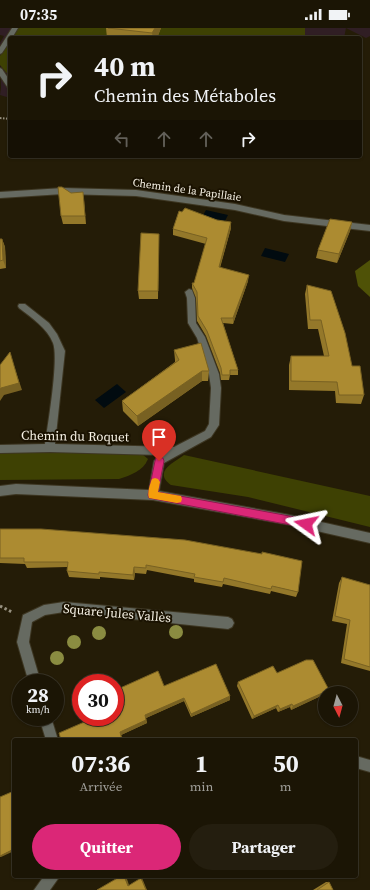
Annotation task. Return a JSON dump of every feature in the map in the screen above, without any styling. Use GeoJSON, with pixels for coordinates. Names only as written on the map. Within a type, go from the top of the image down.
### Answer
{"type":"FeatureCollection","features":[{"type":"Feature","properties":{"kind":"street"},"geometry":{"type":"LineString","coordinates":[[0,52],[8,39]]}},
{"type":"Feature","properties":{"kind":"street"},"geometry":{"type":"LineString","coordinates":[[0,70],[8,84]]}},
{"type":"Feature","properties":{"kind":"street","name":"Chemin de la Papillaie"},"geometry":{"type":"LineString","coordinates":[[0,195],[99,191],[136,193],[235,207],[284,218],[370,228]]}},
{"type":"Feature","properties":{"kind":"street"},"geometry":{"type":"LineString","coordinates":[[153,495],[159,461],[174,451],[208,434],[214,424],[216,388],[214,374],[201,337],[192,323],[191,298],[189,292]]}},
{"type":"Feature","properties":{"kind":"street"},"geometry":{"type":"LineString","coordinates":[[22,306],[48,327],[56,339],[60,351],[50,448]]}},
{"type":"Feature","properties":{"kind":"street","name":"Chemin du Roquet"},"geometry":{"type":"LineString","coordinates":[[0,449],[50,448],[174,451]]}},
{"type":"Feature","properties":{"kind":"street"},"geometry":{"type":"LineString","coordinates":[[0,491],[16,489],[153,495],[290,520],[370,538]]}},
{"type":"Feature","properties":{"kind":"street","name":"Square Jules Vallès"},"geometry":{"type":"LineString","coordinates":[[32,674],[23,642],[27,619],[44,610],[64,607],[228,623]]}},
{"type":"Feature","properties":{"kind":"street"},"geometry":{"type":"LineString","coordinates":[[48,726],[51,738]]}},
{"type":"Feature","properties":{"kind":"street"},"geometry":{"type":"LineString","coordinates":[[358,763],[370,766]]}},
{"type":"Feature","properties":{"kind":"street"},"geometry":{"type":"LineString","coordinates":[[41,890],[51,878]]}},
{"type":"Feature","properties":{"kind":"shaded area"},"geometry":{"type":"Polygon","coordinates":[[[0,28],[346,28],[344,36],[8,36],[8,97],[0,95],[0,43],[4,36],[0,35],[0,28]]]}},
{"type":"Feature","properties":{"kind":"shaded area"},"geometry":{"type":"Polygon","coordinates":[[[15,28],[305,28],[305,36],[11,36],[15,28]]]}},
{"type":"Feature","properties":{"kind":"shaded area"},"geometry":{"type":"Polygon","coordinates":[[[346,28],[370,28],[370,36],[366,38],[346,28]]]}},
{"type":"Feature","properties":{"kind":"shaded area"},"geometry":{"type":"Polygon","coordinates":[[[8,41],[8,75],[0,65],[0,56],[8,41]]]}},
{"type":"Feature","properties":{"kind":"shaded area"},"geometry":{"type":"Polygon","coordinates":[[[206,210],[228,215],[224,223],[202,217],[206,210]]]}},
{"type":"Feature","properties":{"kind":"shaded area"},"geometry":{"type":"Polygon","coordinates":[[[265,248],[289,254],[285,262],[261,256],[265,248]]]}},
{"type":"Feature","properties":{"kind":"shaded area"},"geometry":{"type":"Polygon","coordinates":[[[370,260],[370,297],[358,286],[355,271],[370,260]]]}},
{"type":"Feature","properties":{"kind":"shaded area"},"geometry":{"type":"Polygon","coordinates":[[[117,384],[126,392],[104,408],[95,400],[117,384]]]}},
{"type":"Feature","properties":{"kind":"shaded area"},"geometry":{"type":"Polygon","coordinates":[[[0,452],[142,454],[148,459],[140,470],[119,479],[0,480],[0,452]]]}},
{"type":"Feature","properties":{"kind":"shaded area"},"geometry":{"type":"Polygon","coordinates":[[[184,455],[370,496],[370,527],[248,497],[171,485],[166,480],[164,472],[170,465],[184,455]]]}},
{"type":"Feature","properties":{"kind":"building"},"geometry":{"type":"Polygon","coordinates":[[[108,28],[155,28],[152,33],[108,28]]]}},
{"type":"Feature","properties":{"kind":"building"},"geometry":{"type":"Polygon","coordinates":[[[58,187],[62,187],[71,193],[83,192],[85,216],[61,216],[58,187]]]}},
{"type":"Feature","properties":{"kind":"building"},"geometry":{"type":"Polygon","coordinates":[[[185,208],[217,220],[231,222],[219,267],[249,275],[233,318],[221,318],[238,370],[230,370],[230,375],[222,375],[221,368],[207,331],[198,316],[197,292],[192,283],[194,283],[207,238],[173,229],[179,211],[182,212],[185,208]]]}},
{"type":"Feature","properties":{"kind":"building"},"geometry":{"type":"Polygon","coordinates":[[[330,219],[352,222],[339,254],[318,250],[330,219]]]}},
{"type":"Feature","properties":{"kind":"building"},"geometry":{"type":"Polygon","coordinates":[[[141,233],[159,234],[158,291],[138,291],[141,233]]]}},
{"type":"Feature","properties":{"kind":"building"},"geometry":{"type":"Polygon","coordinates":[[[0,239],[2,239],[3,260],[0,261],[0,239]]]}},
{"type":"Feature","properties":{"kind":"building"},"geometry":{"type":"Polygon","coordinates":[[[307,285],[331,291],[345,333],[352,366],[360,366],[364,395],[339,395],[337,382],[291,381],[291,356],[329,356],[321,320],[310,320],[307,285]]]}},
{"type":"Feature","properties":{"kind":"building"},"geometry":{"type":"Polygon","coordinates":[[[201,343],[209,371],[202,371],[137,416],[122,401],[179,360],[174,350],[201,343]]]}},
{"type":"Feature","properties":{"kind":"building"},"geometry":{"type":"Polygon","coordinates":[[[10,352],[19,383],[1,388],[0,390],[0,365],[10,352]]]}},
{"type":"Feature","properties":{"kind":"building"},"geometry":{"type":"Polygon","coordinates":[[[0,529],[41,529],[185,540],[262,554],[262,552],[302,561],[298,592],[272,586],[271,589],[224,578],[223,582],[194,577],[195,574],[146,565],[146,568],[134,567],[133,575],[99,572],[99,574],[67,571],[68,562],[24,562],[24,558],[0,558],[0,529]]]}},
{"type":"Feature","properties":{"kind":"building"},"geometry":{"type":"Polygon","coordinates":[[[342,577],[370,585],[370,667],[344,659],[350,620],[335,616],[342,577]]]}},
{"type":"Feature","properties":{"kind":"building"},"geometry":{"type":"Polygon","coordinates":[[[306,660],[313,660],[327,686],[318,686],[318,695],[293,706],[292,704],[280,709],[278,705],[254,716],[238,682],[273,666],[277,673],[306,660]]]}},
{"type":"Feature","properties":{"kind":"building"},"geometry":{"type":"Polygon","coordinates":[[[216,664],[230,696],[191,714],[184,698],[145,715],[146,720],[120,732],[122,738],[60,738],[59,733],[75,726],[124,726],[124,686],[158,671],[164,686],[216,664]]]}},
{"type":"Feature","properties":{"kind":"building"},"geometry":{"type":"Polygon","coordinates":[[[12,792],[12,850],[0,856],[0,797],[12,792]]]}},
{"type":"Feature","properties":{"kind":"building"},"geometry":{"type":"Polygon","coordinates":[[[118,878],[125,878],[128,886],[141,878],[146,890],[97,890],[118,878]]]}},
{"type":"Feature","properties":{"kind":"building"},"geometry":{"type":"Polygon","coordinates":[[[329,882],[333,890],[317,890],[329,882]]]}},
{"type":"Feature","properties":{"kind":"slow traffic"},"geometry":{"type":"LineString","coordinates":[[155,482],[153,495],[177,499]]}},
{"type":"Feature","properties":{"kind":"route"},"geometry":{"type":"LineString","coordinates":[[159,461],[153,495],[306,524]]}}]}
